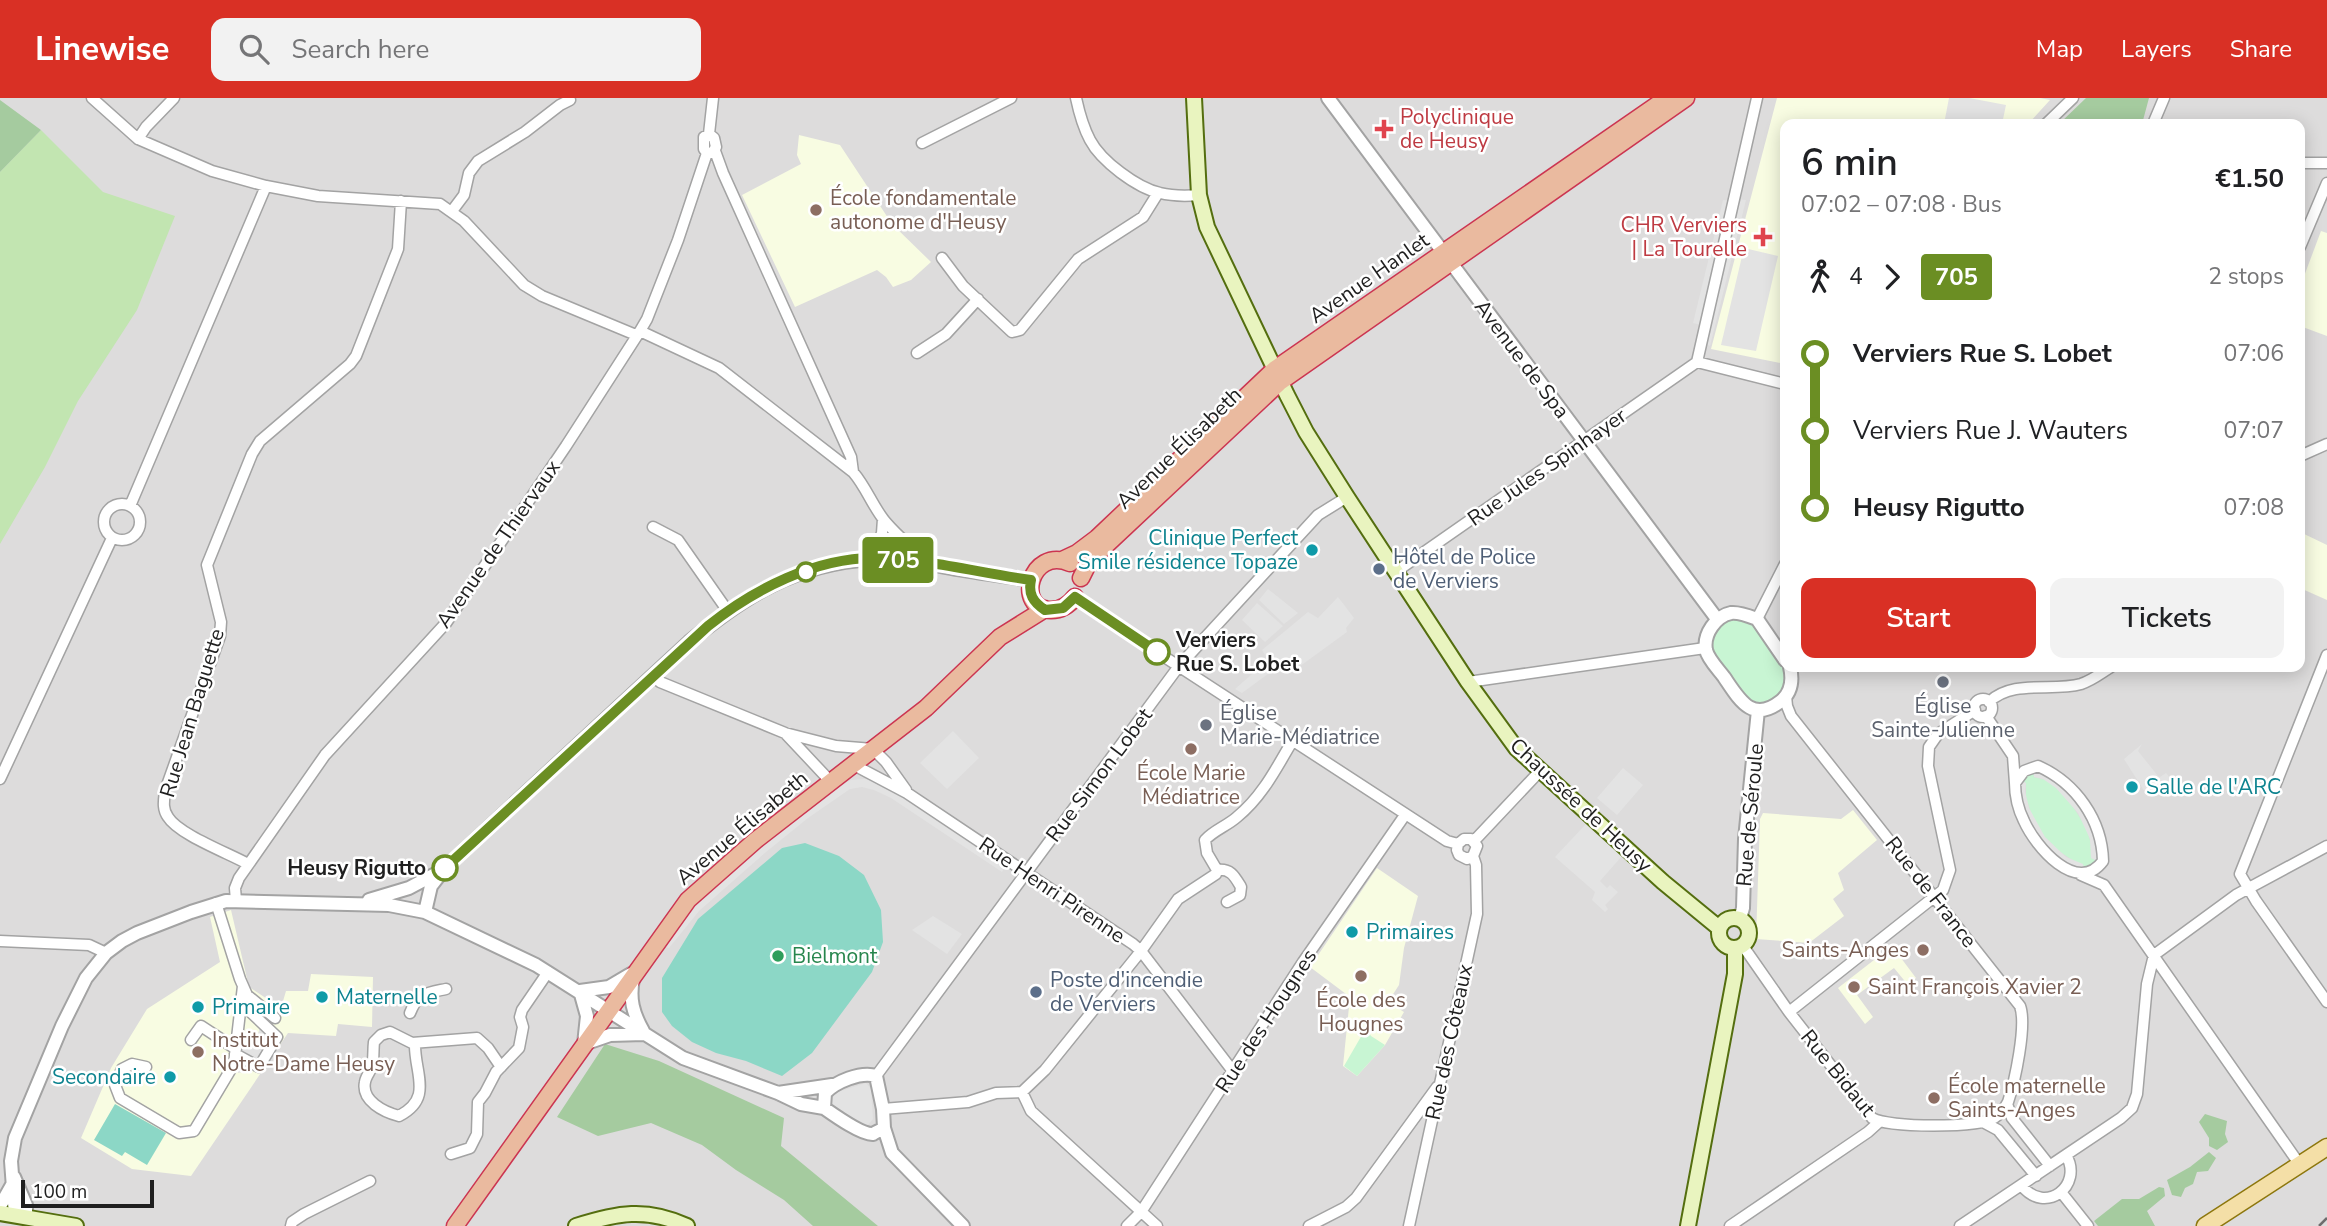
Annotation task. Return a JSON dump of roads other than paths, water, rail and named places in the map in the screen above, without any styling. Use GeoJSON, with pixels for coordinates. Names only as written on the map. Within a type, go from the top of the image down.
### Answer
{"type":"FeatureCollection","features":[{"type":"Feature","properties":{"kind":"highway","name":"Avenue Hanlet"},"geometry":{"type":"LineString","coordinates":[[1447,258],[1667,98]]}},
{"type":"Feature","properties":{"kind":"highway","name":"Avenue Hanlet"},"geometry":{"type":"LineString","coordinates":[[1116,519],[1278,375],[1686,98]]}},
{"type":"Feature","properties":{"kind":"highway","name":"Avenue Élisabeth"},"geometry":{"type":"LineString","coordinates":[[1081,578],[1088,564],[1103,548],[1278,375]]}},
{"type":"Feature","properties":{"kind":"highway","name":"Avenue Élisabeth"},"geometry":{"type":"LineString","coordinates":[[1062,560],[1077,552],[1116,519]]}},
{"type":"Feature","properties":{"kind":"highway"},"geometry":{"type":"LineString","coordinates":[[1075,597],[1063,608],[1045,610],[1037,604],[1031,586],[1039,567],[1062,560],[1075,567],[1081,578]]}},
{"type":"Feature","properties":{"kind":"highway","name":"Avenue Élisabeth"},"geometry":{"type":"LineString","coordinates":[[1000,637],[1031,586]]}},
{"type":"Feature","properties":{"kind":"highway","name":"Avenue Élisabeth"},"geometry":{"type":"LineString","coordinates":[[455,1226],[688,900],[756,840],[926,708],[1000,637],[1045,610]]}},
{"type":"Feature","properties":{"kind":"main road","name":"Chaussée de Heusy"},"geometry":{"type":"LineString","coordinates":[[1194,98],[1199,195],[1207,227],[1306,432],[1347,497],[1468,682],[1516,748],[1663,882],[1719,928]]}},
{"type":"Feature","properties":{"kind":"main road"},"geometry":{"type":"LineString","coordinates":[[1075,597],[1081,578]]}},
{"type":"Feature","properties":{"kind":"main road"},"geometry":{"type":"LineString","coordinates":[[1688,1226],[1739,947],[1748,940],[1749,930],[1740,919],[1729,919],[1719,928],[1723,943],[1739,947]]}},
{"type":"Feature","properties":{"kind":"main road"},"geometry":{"type":"LineString","coordinates":[[2205,1226],[2327,1147]]}},
{"type":"Feature","properties":{"kind":"main road"},"geometry":{"type":"LineString","coordinates":[[576,1226],[622,1213],[658,1216],[687,1226]]}},
{"type":"Feature","properties":{"kind":"main road"},"geometry":{"type":"LineString","coordinates":[[14,1215],[49,1224],[76,1226]]}},
{"type":"Feature","properties":{"kind":"street"},"geometry":{"type":"LineString","coordinates":[[92,98],[138,139],[212,171],[266,186],[341,198],[429,201],[440,204],[452,211],[524,285],[542,296],[719,368],[853,472],[865,486],[883,519],[915,551],[922,562]]}},
{"type":"Feature","properties":{"kind":"street"},"geometry":{"type":"LineString","coordinates":[[138,139],[174,98]]}},
{"type":"Feature","properties":{"kind":"street","name":"Avenue de Thiervaux"},"geometry":{"type":"LineString","coordinates":[[236,901],[235,888],[239,878],[325,755],[446,623],[648,319],[711,152],[703,143],[704,137],[709,134],[713,98]]}},
{"type":"Feature","properties":{"kind":"street"},"geometry":{"type":"LineString","coordinates":[[922,143],[1011,98]]}},
{"type":"Feature","properties":{"kind":"street"},"geometry":{"type":"LineString","coordinates":[[1076,98],[1090,141],[1107,161],[1132,180],[1158,193],[1199,195]]}},
{"type":"Feature","properties":{"kind":"street","name":"Avenue de Spa"},"geometry":{"type":"LineString","coordinates":[[1328,98],[1717,619]]}},
{"type":"Feature","properties":{"kind":"street"},"geometry":{"type":"LineString","coordinates":[[1756,98],[1697,362],[1780,383]]}},
{"type":"Feature","properties":{"kind":"street"},"geometry":{"type":"LineString","coordinates":[[2051,119],[2073,98]]}},
{"type":"Feature","properties":{"kind":"street"},"geometry":{"type":"LineString","coordinates":[[2155,119],[2164,98]]}},
{"type":"Feature","properties":{"kind":"street"},"geometry":{"type":"LineString","coordinates":[[452,211],[464,195],[469,173],[478,161],[525,132],[562,101]]}},
{"type":"Feature","properties":{"kind":"street"},"geometry":{"type":"LineString","coordinates":[[711,152],[723,173],[851,457],[853,472]]}},
{"type":"Feature","properties":{"kind":"street"},"geometry":{"type":"LineString","coordinates":[[2305,163],[2327,163]]}},
{"type":"Feature","properties":{"kind":"street"},"geometry":{"type":"LineString","coordinates":[[2305,235],[2327,183]]}},
{"type":"Feature","properties":{"kind":"street"},"geometry":{"type":"LineString","coordinates":[[130,506],[266,186]]}},
{"type":"Feature","properties":{"kind":"street"},"geometry":{"type":"LineString","coordinates":[[942,258],[963,286],[1012,332],[1020,330],[1078,259],[1143,217],[1158,193]]}},
{"type":"Feature","properties":{"kind":"street","name":"Rue Jean Baguette"},"geometry":{"type":"LineString","coordinates":[[248,864],[180,830],[168,818],[163,802],[220,636],[221,622],[207,565],[252,454],[260,441],[356,356],[398,249],[401,201]]}},
{"type":"Feature","properties":{"kind":"street"},"geometry":{"type":"LineString","coordinates":[[917,353],[946,334],[978,299]]}},
{"type":"Feature","properties":{"kind":"street","name":"Rue Jules Spinhayer"},"geometry":{"type":"LineString","coordinates":[[1397,571],[1697,362]]}},
{"type":"Feature","properties":{"kind":"street"},"geometry":{"type":"LineString","coordinates":[[2305,454],[2327,444]]}},
{"type":"Feature","properties":{"kind":"street","name":"Rue Simon Lobet"},"geometry":{"type":"LineString","coordinates":[[876,1076],[1179,666],[1318,515],[1347,497]]}},
{"type":"Feature","properties":{"kind":"street"},"geometry":{"type":"LineString","coordinates":[[125,504],[130,506],[139,515],[141,524],[137,533],[126,540],[113,538],[105,528],[104,517],[112,507],[125,504]]}},
{"type":"Feature","properties":{"kind":"street"},"geometry":{"type":"LineString","coordinates":[[873,558],[882,533],[883,519]]}},
{"type":"Feature","properties":{"kind":"street"},"geometry":{"type":"LineString","coordinates":[[653,527],[678,540],[727,610]]}},
{"type":"Feature","properties":{"kind":"street"},"geometry":{"type":"LineString","coordinates":[[0,779],[113,538]]}},
{"type":"Feature","properties":{"kind":"street"},"geometry":{"type":"LineString","coordinates":[[358,904],[423,882],[445,868],[689,642],[727,610],[774,582],[844,562],[873,558],[922,562],[1031,586]]}},
{"type":"Feature","properties":{"kind":"street"},"geometry":{"type":"LineString","coordinates":[[1757,619],[1780,574]]}},
{"type":"Feature","properties":{"kind":"street"},"geometry":{"type":"LineString","coordinates":[[1075,597],[1405,815],[1447,841],[1458,844]]}},
{"type":"Feature","properties":{"kind":"street"},"geometry":{"type":"LineString","coordinates":[[1780,653],[1757,619],[1732,613],[1717,619],[1708,633],[1705,648],[1741,702],[1758,710],[1766,710],[1786,696],[1791,685],[1790,672]]}},
{"type":"Feature","properties":{"kind":"street"},"geometry":{"type":"LineString","coordinates":[[1468,682],[1705,648]]}},
{"type":"Feature","properties":{"kind":"street"},"geometry":{"type":"LineString","coordinates":[[2327,655],[2239,874],[2327,1002]]}},
{"type":"Feature","properties":{"kind":"street"},"geometry":{"type":"LineString","coordinates":[[2104,672],[2080,684],[2008,691],[1989,702],[1979,700],[1975,704],[1975,710],[1979,715],[1986,716],[2013,756],[2016,798],[2023,819],[2036,841],[2058,862],[2104,885],[2300,1165]]}},
{"type":"Feature","properties":{"kind":"street"},"geometry":{"type":"LineString","coordinates":[[653,676],[660,682],[785,733],[836,746],[873,749]]}},
{"type":"Feature","properties":{"kind":"street","name":"Rue de France"},"geometry":{"type":"LineString","coordinates":[[1786,696],[1791,716],[2017,1000],[2022,1011],[2022,1035],[2007,1104]]}},
{"type":"Feature","properties":{"kind":"street"},"geometry":{"type":"LineString","coordinates":[[1986,716],[1991,710],[1989,702]]}},
{"type":"Feature","properties":{"kind":"street","name":"Rue de Séroule"},"geometry":{"type":"LineString","coordinates":[[1740,919],[1758,710]]}},
{"type":"Feature","properties":{"kind":"street"},"geometry":{"type":"LineString","coordinates":[[1788,1012],[1935,897],[1947,884],[1950,870],[1928,766],[1929,747],[1938,734],[1975,710]]}},
{"type":"Feature","properties":{"kind":"street"},"geometry":{"type":"LineString","coordinates":[[785,733],[831,782]]}},
{"type":"Feature","properties":{"kind":"street"},"geometry":{"type":"LineString","coordinates":[[1217,870],[1207,853],[1205,840],[1251,804],[1293,740]]}},
{"type":"Feature","properties":{"kind":"street","name":"Rue Henri Pirenne"},"geometry":{"type":"LineString","coordinates":[[873,749],[887,762],[907,793]]}},
{"type":"Feature","properties":{"kind":"street"},"geometry":{"type":"LineString","coordinates":[[2013,756],[2038,766],[2066,783],[2089,811],[2099,836],[2104,885]]}},
{"type":"Feature","properties":{"kind":"street","name":"Rue Henri Pirenne"},"geometry":{"type":"LineString","coordinates":[[854,765],[907,793],[1142,951],[1232,1070]]}},
{"type":"Feature","properties":{"kind":"street"},"geometry":{"type":"LineString","coordinates":[[2015,783],[2024,771],[2038,766]]}},
{"type":"Feature","properties":{"kind":"street"},"geometry":{"type":"LineString","coordinates":[[1474,841],[1540,771]]}},
{"type":"Feature","properties":{"kind":"street","name":"Rue des Hougnes"},"geometry":{"type":"LineString","coordinates":[[1127,1226],[1142,1212],[1326,928],[1405,815]]}},
{"type":"Feature","properties":{"kind":"street"},"geometry":{"type":"LineString","coordinates":[[1464,839],[1474,841],[1477,849],[1475,861],[1461,857],[1457,850],[1458,844],[1464,839]]}},
{"type":"Feature","properties":{"kind":"street"},"geometry":{"type":"LineString","coordinates":[[1960,1226],[2127,1113],[2135,1102],[2147,984],[2154,954],[2235,895],[2327,846]]}},
{"type":"Feature","properties":{"kind":"street","name":"Rue des Côteaux"},"geometry":{"type":"LineString","coordinates":[[1409,1226],[1477,914],[1475,861]]}},
{"type":"Feature","properties":{"kind":"street"},"geometry":{"type":"LineString","coordinates":[[2081,875],[2093,871],[2103,861]]}},
{"type":"Feature","properties":{"kind":"street"},"geometry":{"type":"LineString","coordinates":[[421,911],[431,886],[445,868]]}},
{"type":"Feature","properties":{"kind":"street"},"geometry":{"type":"LineString","coordinates":[[1217,870],[1232,873],[1241,887],[1240,895],[1227,902]]}},
{"type":"Feature","properties":{"kind":"street"},"geometry":{"type":"LineString","coordinates":[[883,1109],[968,1102],[996,1093],[1022,1092],[1045,1070],[1142,951],[1178,899],[1212,878],[1217,870]]}},
{"type":"Feature","properties":{"kind":"street"},"geometry":{"type":"LineString","coordinates":[[421,911],[414,898],[423,882]]}},
{"type":"Feature","properties":{"kind":"street"},"geometry":{"type":"LineString","coordinates":[[0,1206],[15,1138],[86,978],[106,953],[137,933],[216,903],[236,901],[358,904],[421,911],[546,971],[683,1058],[801,1104],[824,1108],[862,1131],[873,1134],[884,1128]]}},
{"type":"Feature","properties":{"kind":"street"},"geometry":{"type":"LineString","coordinates":[[216,903],[243,986],[256,1004],[275,1018]]}},
{"type":"Feature","properties":{"kind":"street"},"geometry":{"type":"LineString","coordinates":[[0,941],[89,945],[106,953]]}},
{"type":"Feature","properties":{"kind":"street","name":"Rue Bidaut"},"geometry":{"type":"LineString","coordinates":[[1739,947],[1860,1105],[1879,1122],[1899,1125],[1985,1123]]}},
{"type":"Feature","properties":{"kind":"street"},"geometry":{"type":"LineString","coordinates":[[1735,974],[1748,969],[1758,969]]}},
{"type":"Feature","properties":{"kind":"street"},"geometry":{"type":"LineString","coordinates":[[452,1154],[470,1148],[477,1134],[478,1102],[500,1067],[519,1048],[523,1027],[520,1017],[546,971]]}},
{"type":"Feature","properties":{"kind":"street"},"geometry":{"type":"LineString","coordinates":[[580,991],[609,987],[635,971]]}},
{"type":"Feature","properties":{"kind":"street"},"geometry":{"type":"LineString","coordinates":[[635,971],[630,993],[632,1006],[645,1034]]}},
{"type":"Feature","properties":{"kind":"street"},"geometry":{"type":"LineString","coordinates":[[146,1066],[127,1064],[116,1079],[116,1091],[120,1098],[179,1133],[194,1131],[234,1064],[243,986]]}},
{"type":"Feature","properties":{"kind":"street"},"geometry":{"type":"LineString","coordinates":[[410,1013],[415,1000],[427,993],[446,989]]}},
{"type":"Feature","properties":{"kind":"street"},"geometry":{"type":"LineString","coordinates":[[580,991],[587,1016],[584,1044],[610,1035],[645,1034]]}},
{"type":"Feature","properties":{"kind":"street"},"geometry":{"type":"LineString","coordinates":[[191,1040],[201,1026],[259,1067],[277,1037],[241,1003]]}},
{"type":"Feature","properties":{"kind":"street"},"geometry":{"type":"LineString","coordinates":[[415,1043],[416,1067],[422,1086],[418,1099],[410,1110],[399,1115],[387,1112],[374,1104],[366,1092],[365,1082],[372,1067],[374,1042],[380,1035],[390,1032],[415,1043],[477,1038],[488,1048],[500,1067]]}},
{"type":"Feature","properties":{"kind":"street"},"geometry":{"type":"LineString","coordinates":[[778,1093],[832,1085],[869,1073],[876,1076],[884,1128],[892,1153],[963,1226]]}},
{"type":"Feature","properties":{"kind":"street"},"geometry":{"type":"LineString","coordinates":[[1309,1226],[1346,1207],[1356,1198],[1440,1082]]}},
{"type":"Feature","properties":{"kind":"street"},"geometry":{"type":"LineString","coordinates":[[824,1108],[825,1093],[832,1085]]}},
{"type":"Feature","properties":{"kind":"street"},"geometry":{"type":"LineString","coordinates":[[1022,1092],[1031,1111],[1157,1226]]}},
{"type":"Feature","properties":{"kind":"street"},"geometry":{"type":"LineString","coordinates":[[1985,1123],[1998,1115],[2007,1104]]}},
{"type":"Feature","properties":{"kind":"street"},"geometry":{"type":"LineString","coordinates":[[2007,1104],[2012,1118],[2050,1166]]}},
{"type":"Feature","properties":{"kind":"street"},"geometry":{"type":"LineString","coordinates":[[1730,1226],[1879,1122]]}},
{"type":"Feature","properties":{"kind":"street"},"geometry":{"type":"LineString","coordinates":[[1985,1123],[1998,1130],[2036,1176]]}},
{"type":"Feature","properties":{"kind":"street"},"geometry":{"type":"LineString","coordinates":[[2022,1186],[2036,1197],[2050,1198],[2060,1192],[2071,1175],[2066,1155]]}},
{"type":"Feature","properties":{"kind":"street"},"geometry":{"type":"LineString","coordinates":[[8,1178],[14,1215]]}},
{"type":"Feature","properties":{"kind":"street"},"geometry":{"type":"LineString","coordinates":[[291,1226],[292,1222],[304,1214],[370,1181]]}},
{"type":"Feature","properties":{"kind":"street"},"geometry":{"type":"LineString","coordinates":[[2060,1192],[2088,1226]]}},
{"type":"Feature","properties":{"kind":"railway"},"geometry":{"type":"LineString","coordinates":[[2319,1226],[2327,1218]]}},
{"type":"Feature","properties":{"kind":"place","name":"Polyclinique de Heusy"},"geometry":{"type":"Point","coordinates":[1384,129]}},
{"type":"Feature","properties":{"kind":"place","name":"École fondamentale autonome d'Heusy"},"geometry":{"type":"Point","coordinates":[816,210]}},
{"type":"Feature","properties":{"kind":"place","name":"CHR Verviers | La Tourelle"},"geometry":{"type":"Point","coordinates":[1763,237]}},
{"type":"Feature","properties":{"kind":"place","name":"Clinique Perfect Smile résidence Topaze"},"geometry":{"type":"Point","coordinates":[1312,550]}},
{"type":"Feature","properties":{"kind":"place","name":"Hôtel de Police de Verviers"},"geometry":{"type":"Point","coordinates":[1379,569]}},
{"type":"Feature","properties":{"kind":"place","name":"Verviers Rue S. Lobet"},"geometry":{"type":"Point","coordinates":[1157,652]}},
{"type":"Feature","properties":{"kind":"place","name":"Église Sainte-Julienne"},"geometry":{"type":"Point","coordinates":[1943,682]}},
{"type":"Feature","properties":{"kind":"place","name":"Église Marie-Médiatrice"},"geometry":{"type":"Point","coordinates":[1206,725]}},
{"type":"Feature","properties":{"kind":"place","name":"École Marie Médiatrice"},"geometry":{"type":"Point","coordinates":[1191,749]}},
{"type":"Feature","properties":{"kind":"place","name":"Salle de l'ARC"},"geometry":{"type":"Point","coordinates":[2132,787]}},
{"type":"Feature","properties":{"kind":"place","name":"Heusy Rigutto"},"geometry":{"type":"Point","coordinates":[445,868]}},
{"type":"Feature","properties":{"kind":"place","name":"Primaires"},"geometry":{"type":"Point","coordinates":[1352,932]}},
{"type":"Feature","properties":{"kind":"place","name":"Saints-Anges"},"geometry":{"type":"Point","coordinates":[1923,950]}},
{"type":"Feature","properties":{"kind":"place","name":"Bielmont"},"geometry":{"type":"Point","coordinates":[778,956]}},
{"type":"Feature","properties":{"kind":"place","name":"École des Hougnes"},"geometry":{"type":"Point","coordinates":[1361,976]}},
{"type":"Feature","properties":{"kind":"place","name":"Saint François Xavier 2"},"geometry":{"type":"Point","coordinates":[1854,987]}},
{"type":"Feature","properties":{"kind":"place","name":"Poste d'incendie de Verviers"},"geometry":{"type":"Point","coordinates":[1036,992]}},
{"type":"Feature","properties":{"kind":"place","name":"Maternelle"},"geometry":{"type":"Point","coordinates":[322,997]}},
{"type":"Feature","properties":{"kind":"place","name":"Primaire"},"geometry":{"type":"Point","coordinates":[198,1007]}},
{"type":"Feature","properties":{"kind":"place","name":"Institut Notre-Dame Heusy"},"geometry":{"type":"Point","coordinates":[198,1052]}},
{"type":"Feature","properties":{"kind":"place","name":"Secondaire"},"geometry":{"type":"Point","coordinates":[170,1077]}},
{"type":"Feature","properties":{"kind":"place","name":"École maternelle Saints-Anges"},"geometry":{"type":"Point","coordinates":[1934,1098]}}]}
